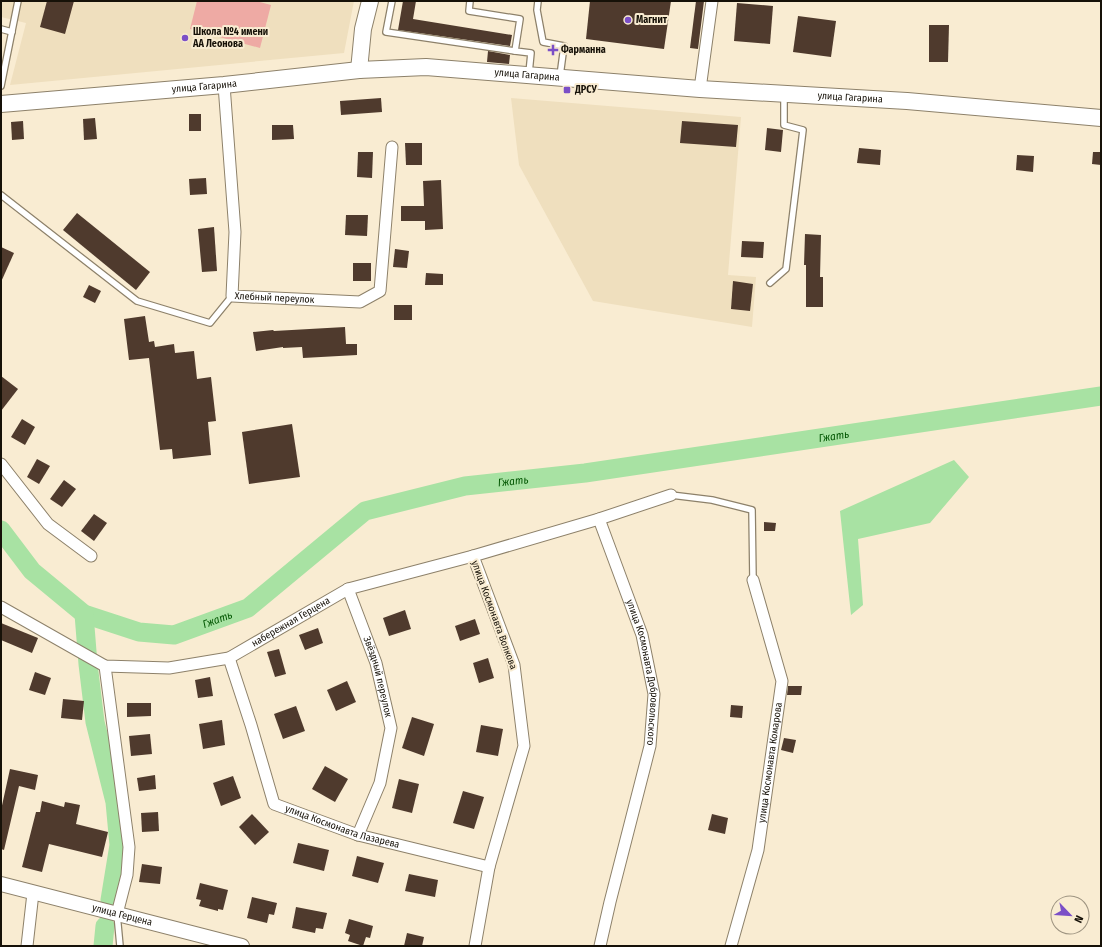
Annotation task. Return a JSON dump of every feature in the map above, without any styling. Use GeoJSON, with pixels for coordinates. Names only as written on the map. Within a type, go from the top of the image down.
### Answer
{"type":"FeatureCollection","features":[{"type":"Feature","properties":{"kind":"main road"},"geometry":{"type":"LineString","coordinates":[[359,70],[363,29],[370,1]]}},
{"type":"Feature","properties":{"kind":"main road","name":"улица Гагарина"},"geometry":{"type":"LineString","coordinates":[[1,104],[224,85],[359,70],[426,67],[560,78],[671,84],[700,89],[907,101],[1101,118]]}},
{"type":"Feature","properties":{"kind":"street"},"geometry":{"type":"LineString","coordinates":[[700,89],[712,1]]}},
{"type":"Feature","properties":{"kind":"street","name":"Хлебный переулок"},"geometry":{"type":"LineString","coordinates":[[224,85],[235,232],[232,296],[360,302],[380,291],[392,147]]}},
{"type":"Feature","properties":{"kind":"street"},"geometry":{"type":"LineString","coordinates":[[1,464],[48,524],[91,556]]}},
{"type":"Feature","properties":{"kind":"street","name":"улица Космонавта Волкова"},"geometry":{"type":"LineString","coordinates":[[475,946],[489,867],[524,746],[514,664],[473,556],[599,519],[671,495]]}},
{"type":"Feature","properties":{"kind":"street","name":"улица Космонавта Добровольского"},"geometry":{"type":"LineString","coordinates":[[599,519],[642,635],[654,694],[650,746],[600,946]]}},
{"type":"Feature","properties":{"kind":"street","name":"набережная Герцена"},"geometry":{"type":"LineString","coordinates":[[1,607],[105,666],[169,668],[229,658],[348,589],[473,556]]}},
{"type":"Feature","properties":{"kind":"street","name":"улица Космонавта Комарова"},"geometry":{"type":"LineString","coordinates":[[731,946],[758,850],[782,681],[753,580]]}},
{"type":"Feature","properties":{"kind":"street","name":"Звёздный переулок"},"geometry":{"type":"LineString","coordinates":[[348,589],[376,663],[391,728],[380,783],[358,835]]}},
{"type":"Feature","properties":{"kind":"street","name":"улица Космонавта Лазарева"},"geometry":{"type":"LineString","coordinates":[[229,658],[251,725],[274,804],[358,835],[489,867]]}},
{"type":"Feature","properties":{"kind":"street"},"geometry":{"type":"LineString","coordinates":[[105,666],[129,847],[127,875],[117,914]]}},
{"type":"Feature","properties":{"kind":"street","name":"улица Герцена"},"geometry":{"type":"LineString","coordinates":[[1,884],[242,946]]}},
{"type":"Feature","properties":{"kind":"street"},"geometry":{"type":"LineString","coordinates":[[27,946],[33,893]]}},
{"type":"Feature","properties":{"kind":"lane"},"geometry":{"type":"LineString","coordinates":[[1,86],[18,1]]}},
{"type":"Feature","properties":{"kind":"lane"},"geometry":{"type":"LineString","coordinates":[[392,1],[386,32],[531,53],[528,75]]}},
{"type":"Feature","properties":{"kind":"lane"},"geometry":{"type":"LineString","coordinates":[[470,1],[469,11],[520,19],[514,50]]}},
{"type":"Feature","properties":{"kind":"lane"},"geometry":{"type":"LineString","coordinates":[[538,1],[538,10],[544,42],[564,46],[560,78]]}},
{"type":"Feature","properties":{"kind":"lane"},"geometry":{"type":"LineString","coordinates":[[1,29],[12,32]]}},
{"type":"Feature","properties":{"kind":"lane"},"geometry":{"type":"LineString","coordinates":[[770,283],[786,269],[803,130],[784,125],[784,94]]}},
{"type":"Feature","properties":{"kind":"lane"},"geometry":{"type":"LineString","coordinates":[[1,195],[137,301],[210,323],[232,296]]}},
{"type":"Feature","properties":{"kind":"lane"},"geometry":{"type":"LineString","coordinates":[[671,495],[712,500],[752,510],[753,580]]}},
{"type":"Feature","properties":{"kind":"lane"},"geometry":{"type":"LineString","coordinates":[[117,914],[120,946]]}},
{"type":"Feature","properties":{"kind":"shaded area","name":"Школа №4 имени АА Леонова"},"geometry":{"type":"Polygon","coordinates":[[[1,1],[354,1],[344,53],[10,85],[26,23],[1,17],[1,1]]]}},
{"type":"Feature","properties":{"kind":"shaded area"},"geometry":{"type":"Polygon","coordinates":[[[197,1],[256,1],[271,5],[260,48],[190,29],[197,1]]]}},
{"type":"Feature","properties":{"kind":"shaded area"},"geometry":{"type":"Polygon","coordinates":[[[511,98],[741,117],[728,275],[756,277],[752,327],[593,301],[519,165],[511,98]]]}},
{"type":"Feature","properties":{"kind":"shaded area"},"geometry":{"type":"Polygon","coordinates":[[[954,460],[969,477],[930,523],[858,539],[863,605],[851,615],[840,511],[954,460]]]}},
{"type":"Feature","properties":{"kind":"building"},"geometry":{"type":"Polygon","coordinates":[[[47,1],[74,1],[65,34],[40,27],[47,1]]]}},
{"type":"Feature","properties":{"kind":"building"},"geometry":{"type":"Polygon","coordinates":[[[403,1],[416,1],[413,19],[512,35],[510,46],[398,30],[403,1]]]}},
{"type":"Feature","properties":{"kind":"building","name":"Магнит"},"geometry":{"type":"Polygon","coordinates":[[[590,1],[671,1],[664,49],[586,39],[590,1]]]}},
{"type":"Feature","properties":{"kind":"building"},"geometry":{"type":"Polygon","coordinates":[[[696,1],[704,1],[698,49],[690,48],[696,1]]]}},
{"type":"Feature","properties":{"kind":"building"},"geometry":{"type":"Polygon","coordinates":[[[737,3],[773,6],[770,44],[734,41],[737,3]]]}},
{"type":"Feature","properties":{"kind":"building"},"geometry":{"type":"Polygon","coordinates":[[[798,16],[836,21],[831,57],[793,52],[798,16]]]}},
{"type":"Feature","properties":{"kind":"building"},"geometry":{"type":"Polygon","coordinates":[[[929,25],[949,25],[948,62],[929,62],[929,25]]]}},
{"type":"Feature","properties":{"kind":"building"},"geometry":{"type":"Polygon","coordinates":[[[488,51],[510,55],[509,64],[487,62],[488,51]]]}},
{"type":"Feature","properties":{"kind":"building"},"geometry":{"type":"Polygon","coordinates":[[[381,98],[382,112],[341,115],[340,101],[381,98]]]}},
{"type":"Feature","properties":{"kind":"building"},"geometry":{"type":"Polygon","coordinates":[[[189,114],[201,114],[201,131],[189,131],[189,114]]]}},
{"type":"Feature","properties":{"kind":"building"},"geometry":{"type":"Polygon","coordinates":[[[95,118],[97,139],[84,140],[83,119],[95,118]]]}},
{"type":"Feature","properties":{"kind":"building"},"geometry":{"type":"Polygon","coordinates":[[[23,121],[24,139],[12,140],[11,122],[23,121]]]}},
{"type":"Feature","properties":{"kind":"building"},"geometry":{"type":"Polygon","coordinates":[[[682,121],[738,125],[736,147],[680,143],[682,121]]]}},
{"type":"Feature","properties":{"kind":"building"},"geometry":{"type":"Polygon","coordinates":[[[272,125],[293,125],[294,139],[272,140],[272,125]]]}},
{"type":"Feature","properties":{"kind":"building"},"geometry":{"type":"Polygon","coordinates":[[[767,128],[783,130],[781,152],[765,150],[767,128]]]}},
{"type":"Feature","properties":{"kind":"building"},"geometry":{"type":"Polygon","coordinates":[[[405,143],[422,143],[422,165],[406,165],[405,143]]]}},
{"type":"Feature","properties":{"kind":"building"},"geometry":{"type":"Polygon","coordinates":[[[859,148],[881,150],[880,165],[857,163],[859,148]]]}},
{"type":"Feature","properties":{"kind":"building"},"geometry":{"type":"Polygon","coordinates":[[[358,152],[373,152],[372,178],[357,177],[358,152]]]}},
{"type":"Feature","properties":{"kind":"building"},"geometry":{"type":"Polygon","coordinates":[[[1093,152],[1101,152],[1101,165],[1092,164],[1093,152]]]}},
{"type":"Feature","properties":{"kind":"building"},"geometry":{"type":"Polygon","coordinates":[[[1017,155],[1034,156],[1033,172],[1016,170],[1017,155]]]}},
{"type":"Feature","properties":{"kind":"building"},"geometry":{"type":"Polygon","coordinates":[[[206,178],[207,194],[190,195],[189,179],[206,178]]]}},
{"type":"Feature","properties":{"kind":"building"},"geometry":{"type":"Polygon","coordinates":[[[441,180],[443,229],[425,230],[425,221],[401,221],[401,206],[424,206],[423,181],[441,180]]]}},
{"type":"Feature","properties":{"kind":"building"},"geometry":{"type":"Polygon","coordinates":[[[77,213],[150,272],[136,290],[63,230],[77,213]]]}},
{"type":"Feature","properties":{"kind":"building"},"geometry":{"type":"Polygon","coordinates":[[[346,215],[368,215],[367,236],[345,235],[346,215]]]}},
{"type":"Feature","properties":{"kind":"building"},"geometry":{"type":"Polygon","coordinates":[[[214,227],[217,271],[202,272],[198,229],[214,227]]]}},
{"type":"Feature","properties":{"kind":"building"},"geometry":{"type":"Polygon","coordinates":[[[805,234],[821,235],[820,277],[823,277],[823,307],[806,307],[806,265],[804,265],[805,234]]]}},
{"type":"Feature","properties":{"kind":"building"},"geometry":{"type":"Polygon","coordinates":[[[742,241],[764,242],[763,258],[741,257],[742,241]]]}},
{"type":"Feature","properties":{"kind":"building"},"geometry":{"type":"Polygon","coordinates":[[[1,247],[14,253],[1,282],[1,247]]]}},
{"type":"Feature","properties":{"kind":"building"},"geometry":{"type":"Polygon","coordinates":[[[395,249],[409,251],[407,268],[393,267],[395,249]]]}},
{"type":"Feature","properties":{"kind":"building"},"geometry":{"type":"Polygon","coordinates":[[[353,263],[371,263],[371,281],[353,281],[353,263]]]}},
{"type":"Feature","properties":{"kind":"building"},"geometry":{"type":"Polygon","coordinates":[[[426,273],[443,274],[443,285],[425,285],[426,273]]]}},
{"type":"Feature","properties":{"kind":"building"},"geometry":{"type":"Polygon","coordinates":[[[733,281],[753,284],[750,311],[731,309],[733,281]]]}},
{"type":"Feature","properties":{"kind":"building"},"geometry":{"type":"Polygon","coordinates":[[[89,285],[101,291],[95,303],[83,297],[89,285]]]}},
{"type":"Feature","properties":{"kind":"building"},"geometry":{"type":"Polygon","coordinates":[[[394,305],[412,305],[412,320],[394,320],[394,305]]]}},
{"type":"Feature","properties":{"kind":"building"},"geometry":{"type":"Polygon","coordinates":[[[145,316],[149,342],[154,341],[155,347],[174,344],[175,353],[194,351],[197,379],[211,377],[216,421],[208,422],[211,455],[173,459],[172,449],[160,450],[149,358],[129,360],[124,319],[145,316]]]}},
{"type":"Feature","properties":{"kind":"building"},"geometry":{"type":"Polygon","coordinates":[[[345,327],[346,344],[357,344],[357,355],[303,358],[302,347],[283,347],[256,351],[253,332],[345,327]]]}},
{"type":"Feature","properties":{"kind":"building"},"geometry":{"type":"Polygon","coordinates":[[[1,376],[18,389],[1,411],[1,376]]]}},
{"type":"Feature","properties":{"kind":"building"},"geometry":{"type":"Polygon","coordinates":[[[22,419],[35,427],[25,445],[11,437],[22,419]]]}},
{"type":"Feature","properties":{"kind":"building"},"geometry":{"type":"Polygon","coordinates":[[[292,424],[300,477],[249,484],[242,432],[292,424]]]}},
{"type":"Feature","properties":{"kind":"building"},"geometry":{"type":"Polygon","coordinates":[[[37,459],[50,466],[39,484],[27,477],[37,459]]]}},
{"type":"Feature","properties":{"kind":"building"},"geometry":{"type":"Polygon","coordinates":[[[64,480],[76,489],[62,507],[50,499],[64,480]]]}},
{"type":"Feature","properties":{"kind":"building"},"geometry":{"type":"Polygon","coordinates":[[[94,514],[107,523],[94,541],[81,531],[94,514]]]}},
{"type":"Feature","properties":{"kind":"building"},"geometry":{"type":"Polygon","coordinates":[[[764,522],[776,523],[775,531],[764,531],[764,522]]]}},
{"type":"Feature","properties":{"kind":"building"},"geometry":{"type":"Polygon","coordinates":[[[405,610],[411,629],[389,636],[383,618],[405,610]]]}},
{"type":"Feature","properties":{"kind":"building"},"geometry":{"type":"Polygon","coordinates":[[[475,619],[480,634],[460,641],[455,626],[475,619]]]}},
{"type":"Feature","properties":{"kind":"building"},"geometry":{"type":"Polygon","coordinates":[[[1,623],[38,638],[32,653],[1,640],[1,623]]]}},
{"type":"Feature","properties":{"kind":"building"},"geometry":{"type":"Polygon","coordinates":[[[318,628],[323,643],[305,650],[299,635],[318,628]]]}},
{"type":"Feature","properties":{"kind":"building"},"geometry":{"type":"Polygon","coordinates":[[[279,649],[286,674],[275,677],[267,652],[279,649]]]}},
{"type":"Feature","properties":{"kind":"building"},"geometry":{"type":"Polygon","coordinates":[[[488,658],[494,678],[479,683],[473,663],[488,658]]]}},
{"type":"Feature","properties":{"kind":"building"},"geometry":{"type":"Polygon","coordinates":[[[35,672],[51,678],[45,695],[29,690],[35,672]]]}},
{"type":"Feature","properties":{"kind":"building"},"geometry":{"type":"Polygon","coordinates":[[[210,677],[213,696],[198,698],[195,680],[210,677]]]}},
{"type":"Feature","properties":{"kind":"building"},"geometry":{"type":"Polygon","coordinates":[[[347,681],[356,702],[336,711],[327,690],[347,681]]]}},
{"type":"Feature","properties":{"kind":"building"},"geometry":{"type":"Polygon","coordinates":[[[788,686],[802,686],[801,695],[787,695],[788,686]]]}},
{"type":"Feature","properties":{"kind":"building"},"geometry":{"type":"Polygon","coordinates":[[[63,699],[84,701],[82,720],[61,718],[63,699]]]}},
{"type":"Feature","properties":{"kind":"building"},"geometry":{"type":"Polygon","coordinates":[[[127,703],[151,703],[151,716],[127,717],[127,703]]]}},
{"type":"Feature","properties":{"kind":"building"},"geometry":{"type":"Polygon","coordinates":[[[731,705],[743,706],[742,718],[730,717],[731,705]]]}},
{"type":"Feature","properties":{"kind":"building"},"geometry":{"type":"Polygon","coordinates":[[[296,706],[305,731],[283,739],[274,714],[296,706]]]}},
{"type":"Feature","properties":{"kind":"building"},"geometry":{"type":"Polygon","coordinates":[[[412,717],[434,724],[424,756],[402,748],[412,717]]]}},
{"type":"Feature","properties":{"kind":"building"},"geometry":{"type":"Polygon","coordinates":[[[222,720],[225,745],[203,749],[199,724],[222,720]]]}},
{"type":"Feature","properties":{"kind":"building"},"geometry":{"type":"Polygon","coordinates":[[[481,725],[503,729],[498,756],[476,752],[481,725]]]}},
{"type":"Feature","properties":{"kind":"building"},"geometry":{"type":"Polygon","coordinates":[[[150,734],[152,754],[131,756],[129,736],[150,734]]]}},
{"type":"Feature","properties":{"kind":"building"},"geometry":{"type":"Polygon","coordinates":[[[784,738],[796,740],[793,753],[781,750],[784,738]]]}},
{"type":"Feature","properties":{"kind":"building"},"geometry":{"type":"Polygon","coordinates":[[[325,766],[348,779],[335,802],[312,789],[325,766]]]}},
{"type":"Feature","properties":{"kind":"building"},"geometry":{"type":"Polygon","coordinates":[[[10,769],[38,775],[35,790],[19,786],[4,850],[1,849],[1,810],[10,769]]]}},
{"type":"Feature","properties":{"kind":"building"},"geometry":{"type":"Polygon","coordinates":[[[155,775],[156,789],[139,791],[137,778],[155,775]]]}},
{"type":"Feature","properties":{"kind":"building"},"geometry":{"type":"Polygon","coordinates":[[[233,776],[241,798],[221,806],[213,783],[233,776]]]}},
{"type":"Feature","properties":{"kind":"building"},"geometry":{"type":"Polygon","coordinates":[[[399,779],[419,784],[412,813],[392,808],[399,779]]]}},
{"type":"Feature","properties":{"kind":"building"},"geometry":{"type":"Polygon","coordinates":[[[463,791],[484,797],[474,829],[453,823],[463,791]]]}},
{"type":"Feature","properties":{"kind":"building"},"geometry":{"type":"Polygon","coordinates":[[[42,801],[64,807],[65,802],[80,805],[76,824],[108,832],[102,857],[49,844],[42,872],[22,867],[36,812],[40,812],[42,801]]]}},
{"type":"Feature","properties":{"kind":"building"},"geometry":{"type":"Polygon","coordinates":[[[158,812],[159,831],[142,832],[141,813],[158,812]]]}},
{"type":"Feature","properties":{"kind":"building"},"geometry":{"type":"Polygon","coordinates":[[[252,814],[269,832],[255,845],[239,827],[252,814]]]}},
{"type":"Feature","properties":{"kind":"building"},"geometry":{"type":"Polygon","coordinates":[[[712,814],[728,818],[725,834],[708,830],[712,814]]]}},
{"type":"Feature","properties":{"kind":"building"},"geometry":{"type":"Polygon","coordinates":[[[298,843],[329,850],[324,871],[293,863],[298,843]]]}},
{"type":"Feature","properties":{"kind":"building"},"geometry":{"type":"Polygon","coordinates":[[[357,856],[384,863],[378,883],[352,876],[357,856]]]}},
{"type":"Feature","properties":{"kind":"building"},"geometry":{"type":"Polygon","coordinates":[[[142,864],[162,867],[160,884],[139,882],[142,864]]]}},
{"type":"Feature","properties":{"kind":"building"},"geometry":{"type":"Polygon","coordinates":[[[409,874],[438,880],[435,897],[405,891],[409,874]]]}},
{"type":"Feature","properties":{"kind":"building"},"geometry":{"type":"Polygon","coordinates":[[[200,883],[228,890],[223,910],[218,909],[218,911],[199,906],[201,900],[196,899],[200,883]]]}},
{"type":"Feature","properties":{"kind":"building"},"geometry":{"type":"Polygon","coordinates":[[[252,897],[277,903],[274,915],[269,914],[267,923],[247,918],[252,897]]]}},
{"type":"Feature","properties":{"kind":"building"},"geometry":{"type":"Polygon","coordinates":[[[296,907],[327,913],[323,929],[316,928],[315,933],[292,928],[296,907]]]}},
{"type":"Feature","properties":{"kind":"building"},"geometry":{"type":"Polygon","coordinates":[[[349,919],[373,926],[370,938],[366,937],[363,946],[348,941],[350,935],[345,933],[349,919]]]}},
{"type":"Feature","properties":{"kind":"building"},"geometry":{"type":"Polygon","coordinates":[[[407,933],[424,937],[422,946],[404,946],[407,933]]]}},
{"type":"Feature","properties":{"kind":"waterway","name":"Гжать"},"geometry":{"type":"LineString","coordinates":[[1,530],[32,571],[84,614],[139,632],[174,635],[248,608],[365,511],[465,486],[585,473],[1101,396]]}},
{"type":"Feature","properties":{"kind":"waterway"},"geometry":{"type":"LineString","coordinates":[[84,614],[95,722],[115,802],[119,845],[110,900]]}},
{"type":"Feature","properties":{"kind":"waterway"},"geometry":{"type":"LineString","coordinates":[[103,946],[105,926]]}},
{"type":"Feature","properties":{"kind":"place","name":"Магнит"},"geometry":{"type":"Point","coordinates":[628,20]}},
{"type":"Feature","properties":{"kind":"place","name":"Школа №4 имени АА Леонова"},"geometry":{"type":"Point","coordinates":[185,38]}},
{"type":"Feature","properties":{"kind":"place","name":"Фарманна"},"geometry":{"type":"Point","coordinates":[553,50]}},
{"type":"Feature","properties":{"kind":"place","name":"ДРСУ"},"geometry":{"type":"Point","coordinates":[567,90]}}]}
